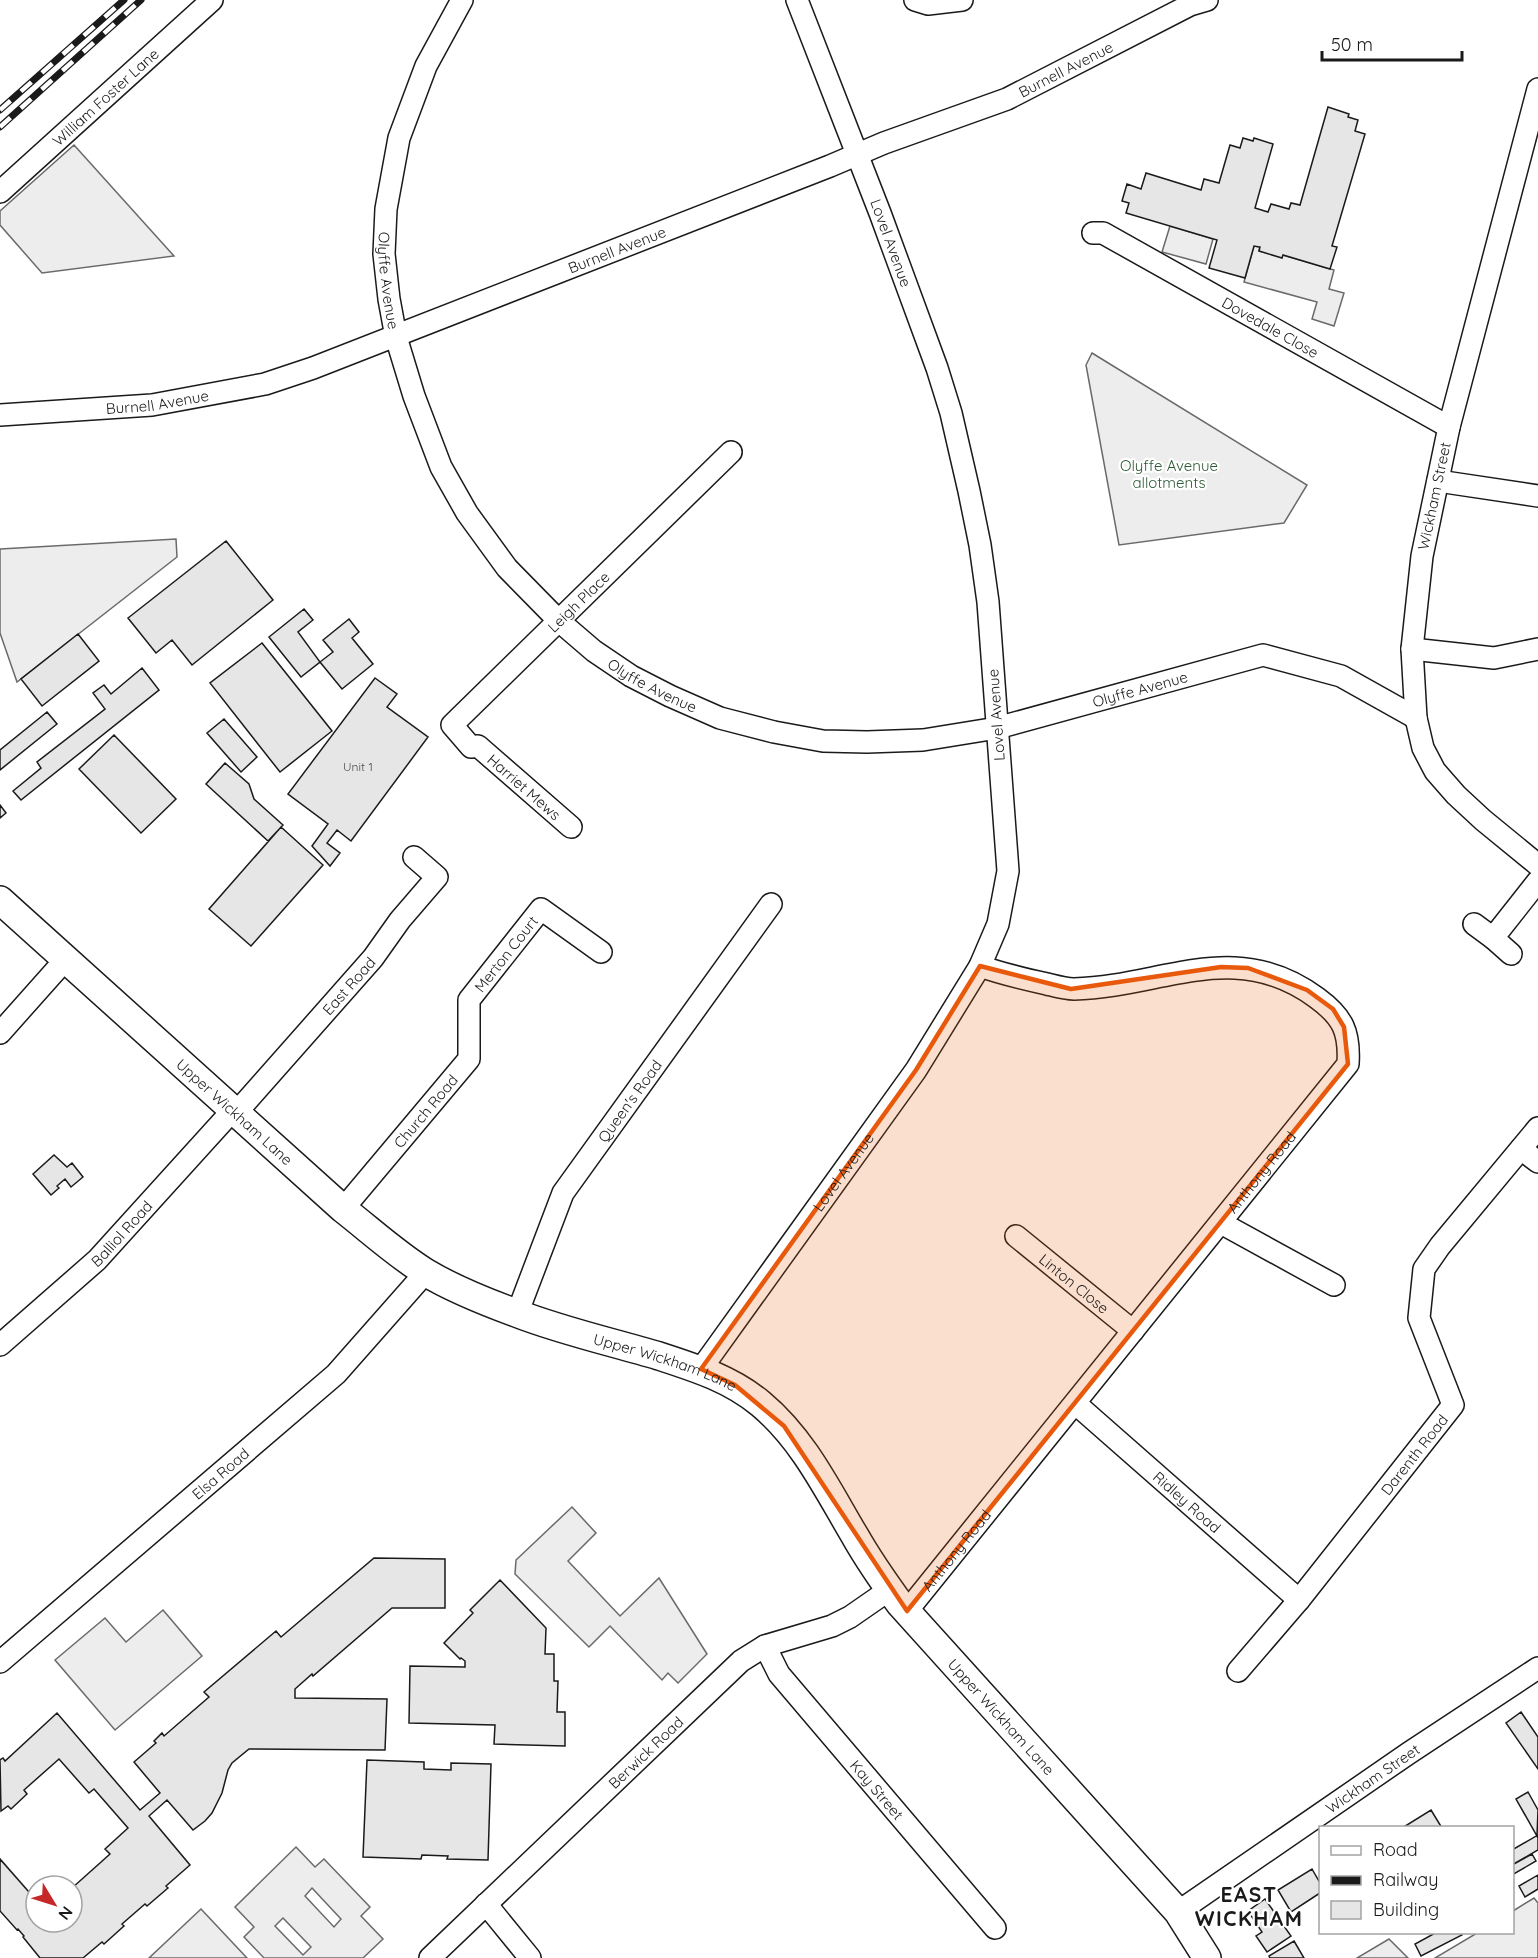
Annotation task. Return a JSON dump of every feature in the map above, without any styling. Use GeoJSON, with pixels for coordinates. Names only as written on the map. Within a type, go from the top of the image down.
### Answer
{"type":"FeatureCollection","features":[{"type":"Feature","properties":{"kind":"main road","name":"Upper Wickham Lane"},"geometry":{"type":"LineString","coordinates":[[0,900],[343,1209],[394,1250],[426,1272],[517,1314],[701,1369],[735,1385],[761,1404],[784,1426],[812,1462],[856,1539],[890,1590],[1178,1912],[1208,1958]]}},
{"type":"Feature","properties":{"kind":"street","name":"William Foster Lane"},"geometry":{"type":"LineString","coordinates":[[0,192],[212,0]]}},
{"type":"Feature","properties":{"kind":"street","name":"Olyffe Avenue"},"geometry":{"type":"LineString","coordinates":[[462,0],[426,66],[399,138],[386,209],[384,254],[396,337],[414,396],[441,467],[467,513],[507,568],[559,621],[594,651],[631,676],[720,718],[774,732],[823,741],[923,740],[997,728],[1263,655],[1341,676],[1416,718]]}},
{"type":"Feature","properties":{"kind":"street","name":"Lovel Avenue"},"geometry":{"type":"LineString","coordinates":[[701,1369],[916,1070],[980,966],[998,924],[1008,871],[988,602],[982,556],[951,413],[937,368],[857,153],[797,0]]}},
{"type":"Feature","properties":{"kind":"street"},"geometry":{"type":"LineString","coordinates":[[915,0],[928,4],[962,0]]}},
{"type":"Feature","properties":{"kind":"street","name":"Burnell Avenue"},"geometry":{"type":"LineString","coordinates":[[0,415],[152,405],[265,384],[396,337],[830,166],[857,153],[1007,99],[1195,2]]}},
{"type":"Feature","properties":{"kind":"street","name":"Wickham Street"},"geometry":{"type":"LineString","coordinates":[[1538,88],[1449,427],[1422,556],[1412,649],[1416,718],[1423,748],[1435,771],[1483,820],[1538,865]]}},
{"type":"Feature","properties":{"kind":"street","name":"Dovedale Close"},"geometry":{"type":"LineString","coordinates":[[1093,233],[1103,232],[1449,427]]}},
{"type":"Feature","properties":{"kind":"street","name":"Leigh Place"},"geometry":{"type":"LineString","coordinates":[[478,746],[471,747],[452,725],[731,452]]}},
{"type":"Feature","properties":{"kind":"street"},"geometry":{"type":"LineString","coordinates":[[1437,481],[1538,496]]}},
{"type":"Feature","properties":{"kind":"street"},"geometry":{"type":"LineString","coordinates":[[1412,649],[1494,658],[1538,650]]}},
{"type":"Feature","properties":{"kind":"street","name":"Harriet Mews"},"geometry":{"type":"LineString","coordinates":[[478,746],[571,827]]}},
{"type":"Feature","properties":{"kind":"street","name":"East Road"},"geometry":{"type":"LineString","coordinates":[[234,1112],[373,958],[400,920],[437,877],[414,857]]}},
{"type":"Feature","properties":{"kind":"street"},"geometry":{"type":"LineString","coordinates":[[1492,938],[1538,881]]}},
{"type":"Feature","properties":{"kind":"street","name":"Queen's Road"},"geometry":{"type":"LineString","coordinates":[[517,1314],[563,1193],[771,904]]}},
{"type":"Feature","properties":{"kind":"street","name":"Merton Court"},"geometry":{"type":"LineString","coordinates":[[469,1000],[541,909],[601,952]]}},
{"type":"Feature","properties":{"kind":"street"},"geometry":{"type":"LineString","coordinates":[[1474,924],[1511,954]]}},
{"type":"Feature","properties":{"kind":"street"},"geometry":{"type":"LineString","coordinates":[[0,1033],[65,960]]}},
{"type":"Feature","properties":{"kind":"street","name":"Anthony Road"},"geometry":{"type":"LineString","coordinates":[[908,1611],[1348,1064],[1349,1046],[1344,1027],[1333,1009],[1307,990],[1281,977],[1248,968],[1221,967],[1170,974],[1123,985],[1071,989],[1005,975],[980,966]]}},
{"type":"Feature","properties":{"kind":"street","name":"Church Road"},"geometry":{"type":"LineString","coordinates":[[343,1209],[469,1059],[469,1000]]}},
{"type":"Feature","properties":{"kind":"street","name":"Balliol Road"},"geometry":{"type":"LineString","coordinates":[[0,1345],[97,1260],[234,1112]]}},
{"type":"Feature","properties":{"kind":"street","name":"Darenth Road"},"geometry":{"type":"LineString","coordinates":[[1238,1671],[1299,1600],[1453,1405],[1419,1318],[1424,1269],[1440,1246],[1538,1128]]}},
{"type":"Feature","properties":{"kind":"street"},"geometry":{"type":"LineString","coordinates":[[1521,1149],[1538,1162]]}},
{"type":"Feature","properties":{"kind":"street"},"geometry":{"type":"LineString","coordinates":[[1221,1223],[1334,1285]]}},
{"type":"Feature","properties":{"kind":"street","name":"Linton Close"},"geometry":{"type":"LineString","coordinates":[[1016,1236],[1133,1331]]}},
{"type":"Feature","properties":{"kind":"street","name":"Elsa Road"},"geometry":{"type":"LineString","coordinates":[[0,1662],[336,1374],[426,1272]]}},
{"type":"Feature","properties":{"kind":"street","name":"Ridley Road"},"geometry":{"type":"LineString","coordinates":[[1076,1404],[1299,1600]]}},
{"type":"Feature","properties":{"kind":"street","name":"Berwick Road"},"geometry":{"type":"LineString","coordinates":[[430,1958],[735,1666],[765,1646],[832,1626],[850,1617],[890,1590]]}},
{"type":"Feature","properties":{"kind":"street","name":"Kay Street"},"geometry":{"type":"LineString","coordinates":[[765,1646],[779,1674],[995,1928]]}},
{"type":"Feature","properties":{"kind":"street","name":"Wickham Street"},"geometry":{"type":"LineString","coordinates":[[1178,1912],[1538,1668]]}},
{"type":"Feature","properties":{"kind":"street"},"geometry":{"type":"LineString","coordinates":[[486,1904],[530,1958]]}},
{"type":"Feature","properties":{"kind":"highlighted area"},"geometry":{"type":"Polygon","coordinates":[[[980,966],[1071,989],[1221,967],[1248,968],[1307,990],[1333,1009],[1344,1027],[1348,1064],[907,1611],[784,1426],[735,1385],[701,1369],[916,1070],[980,966]]]}},
{"type":"Feature","properties":{"kind":"shaded area"},"geometry":{"type":"Polygon","coordinates":[[[74,145],[174,256],[42,273],[0,225],[0,211],[74,145]]]}},
{"type":"Feature","properties":{"kind":"shaded area"},"geometry":{"type":"Polygon","coordinates":[[[1170,226],[1213,239],[1206,264],[1162,252],[1170,226]]]}},
{"type":"Feature","properties":{"kind":"shaded area"},"geometry":{"type":"Polygon","coordinates":[[[1254,246],[1260,247],[1259,251],[1281,257],[1283,255],[1334,270],[1329,289],[1344,293],[1334,326],[1312,319],[1317,302],[1244,282],[1254,246]]]}},
{"type":"Feature","properties":{"kind":"shaded area","name":"Olyffe Avenue allotments"},"geometry":{"type":"Polygon","coordinates":[[[1092,353],[1307,485],[1284,523],[1119,545],[1086,365],[1092,353]]]}},
{"type":"Feature","properties":{"kind":"shaded area"},"geometry":{"type":"Polygon","coordinates":[[[176,539],[177,557],[17,682],[0,633],[0,549],[176,539]]]}},
{"type":"Feature","properties":{"kind":"shaded area"},"geometry":{"type":"Polygon","coordinates":[[[572,1507],[596,1533],[568,1561],[620,1616],[659,1578],[707,1654],[678,1683],[668,1673],[662,1680],[610,1626],[589,1647],[515,1574],[516,1560],[572,1507]]]}},
{"type":"Feature","properties":{"kind":"shaded area"},"geometry":{"type":"Polygon","coordinates":[[[163,1610],[202,1656],[115,1730],[55,1660],[105,1618],[126,1642],[163,1610]]]}},
{"type":"Feature","properties":{"kind":"shaded area"},"geometry":{"type":"Polygon","coordinates":[[[296,1847],[315,1867],[324,1859],[370,1907],[361,1916],[383,1939],[363,1958],[264,1958],[244,1937],[254,1927],[235,1907],[296,1847]],[[312,1888],[305,1896],[334,1927],[341,1919],[312,1888]],[[283,1918],[275,1926],[303,1955],[311,1947],[283,1918]]]}},
{"type":"Feature","properties":{"kind":"shaded area"},"geometry":{"type":"Polygon","coordinates":[[[1534,1898],[1538,1903],[1538,1958],[1435,1958],[1475,1934],[1514,1934],[1514,1910],[1534,1898]]]}},
{"type":"Feature","properties":{"kind":"shaded area"},"geometry":{"type":"Polygon","coordinates":[[[201,1909],[247,1958],[149,1958],[201,1909]]]}},
{"type":"Feature","properties":{"kind":"shaded area"},"geometry":{"type":"Polygon","coordinates":[[[1389,1939],[1408,1958],[1357,1958],[1389,1939]]]}},
{"type":"Feature","properties":{"kind":"building"},"geometry":{"type":"Polygon","coordinates":[[[1328,107],[1349,114],[1348,117],[1358,120],[1355,131],[1365,134],[1332,246],[1337,247],[1330,269],[1283,255],[1282,258],[1259,251],[1260,247],[1254,246],[1245,278],[1209,268],[1217,240],[1126,213],[1129,203],[1122,201],[1127,184],[1141,189],[1146,173],[1201,190],[1204,179],[1219,183],[1230,145],[1240,148],[1243,138],[1253,141],[1254,138],[1273,144],[1255,208],[1268,212],[1271,204],[1289,209],[1291,203],[1300,205],[1328,107]]]}},
{"type":"Feature","properties":{"kind":"building"},"geometry":{"type":"Polygon","coordinates":[[[226,541],[273,600],[192,665],[172,640],[156,653],[128,618],[226,541]]]}},
{"type":"Feature","properties":{"kind":"building"},"geometry":{"type":"Polygon","coordinates":[[[304,609],[313,620],[298,632],[320,662],[301,677],[269,637],[304,609]]]}},
{"type":"Feature","properties":{"kind":"building"},"geometry":{"type":"Polygon","coordinates":[[[349,619],[359,632],[352,638],[373,664],[342,689],[320,662],[333,652],[323,640],[349,619]]]}},
{"type":"Feature","properties":{"kind":"building"},"geometry":{"type":"Polygon","coordinates":[[[78,634],[99,661],[42,706],[21,679],[78,634]]]}},
{"type":"Feature","properties":{"kind":"building"},"geometry":{"type":"Polygon","coordinates":[[[262,643],[332,731],[280,772],[210,683],[262,643]]]}},
{"type":"Feature","properties":{"kind":"building"},"geometry":{"type":"Polygon","coordinates":[[[142,668],[159,690],[21,800],[13,791],[41,768],[37,762],[105,709],[93,693],[104,685],[111,694],[142,668]]]}},
{"type":"Feature","properties":{"kind":"building"},"geometry":{"type":"Polygon","coordinates":[[[375,678],[397,694],[387,707],[428,737],[351,841],[337,830],[327,843],[340,853],[330,866],[312,846],[328,824],[288,794],[375,678]]]}},
{"type":"Feature","properties":{"kind":"building"},"geometry":{"type":"Polygon","coordinates":[[[47,712],[57,724],[0,770],[0,750],[47,712]]]}},
{"type":"Feature","properties":{"kind":"building"},"geometry":{"type":"Polygon","coordinates":[[[224,719],[257,757],[241,772],[207,733],[224,719]]]}},
{"type":"Feature","properties":{"kind":"building"},"geometry":{"type":"Polygon","coordinates":[[[114,735],[176,799],[141,833],[79,769],[114,735]]]}},
{"type":"Feature","properties":{"kind":"building"},"geometry":{"type":"Polygon","coordinates":[[[225,763],[249,784],[254,799],[283,825],[268,841],[206,784],[225,763]]]}},
{"type":"Feature","properties":{"kind":"building"},"geometry":{"type":"Polygon","coordinates":[[[0,805],[6,813],[0,818],[0,805]]]}},
{"type":"Feature","properties":{"kind":"building"},"geometry":{"type":"Polygon","coordinates":[[[281,827],[323,865],[251,946],[209,909],[281,827]]]}},
{"type":"Feature","properties":{"kind":"building"},"geometry":{"type":"Polygon","coordinates":[[[54,1155],[67,1167],[72,1163],[83,1177],[71,1187],[65,1179],[51,1195],[33,1174],[54,1155]]]}},
{"type":"Feature","properties":{"kind":"building"},"geometry":{"type":"Polygon","coordinates":[[[374,1558],[445,1559],[445,1608],[392,1608],[295,1689],[295,1698],[387,1699],[385,1750],[249,1749],[232,1763],[222,1793],[212,1813],[193,1830],[167,1800],[149,1816],[190,1865],[166,1886],[168,1888],[122,1924],[124,1926],[104,1944],[102,1942],[83,1958],[40,1958],[24,1936],[0,1911],[0,1859],[24,1886],[24,1934],[84,1934],[84,1877],[110,1854],[105,1849],[128,1828],[94,1789],[89,1793],[59,1759],[24,1790],[27,1794],[11,1809],[8,1806],[1,1811],[0,1760],[3,1758],[5,1761],[57,1713],[140,1810],[160,1793],[134,1762],[156,1743],[154,1741],[162,1733],[164,1736],[209,1697],[204,1692],[276,1631],[281,1637],[374,1558]]]}},
{"type":"Feature","properties":{"kind":"building"},"geometry":{"type":"Polygon","coordinates":[[[500,1580],[546,1628],[545,1654],[554,1654],[554,1681],[558,1681],[557,1712],[565,1712],[565,1746],[494,1744],[495,1725],[409,1723],[410,1666],[465,1667],[465,1661],[444,1643],[473,1613],[470,1610],[500,1580]]]}},
{"type":"Feature","properties":{"kind":"building"},"geometry":{"type":"Polygon","coordinates":[[[1521,1712],[1538,1737],[1538,1769],[1506,1723],[1521,1712]]]}},
{"type":"Feature","properties":{"kind":"building"},"geometry":{"type":"Polygon","coordinates":[[[367,1760],[424,1762],[424,1769],[451,1770],[451,1763],[491,1764],[488,1860],[447,1859],[448,1856],[422,1855],[421,1859],[363,1857],[367,1760]]]}},
{"type":"Feature","properties":{"kind":"building"},"geometry":{"type":"Polygon","coordinates":[[[1528,1792],[1538,1810],[1537,1836],[1516,1799],[1528,1792]]]}},
{"type":"Feature","properties":{"kind":"building"},"geometry":{"type":"Polygon","coordinates":[[[1431,1810],[1441,1826],[1405,1826],[1431,1810]]]}},
{"type":"Feature","properties":{"kind":"building"},"geometry":{"type":"Polygon","coordinates":[[[1538,1835],[1538,1850],[1514,1864],[1514,1849],[1538,1835]]]}},
{"type":"Feature","properties":{"kind":"building"},"geometry":{"type":"Polygon","coordinates":[[[1532,1854],[1536,1861],[1514,1874],[1514,1864],[1532,1854]]]}},
{"type":"Feature","properties":{"kind":"building"},"geometry":{"type":"Polygon","coordinates":[[[1312,1869],[1319,1881],[1319,1894],[1291,1912],[1278,1890],[1312,1869]]]}},
{"type":"Feature","properties":{"kind":"building"},"geometry":{"type":"Polygon","coordinates":[[[1538,1875],[1538,1889],[1525,1897],[1519,1886],[1538,1875]]]}},
{"type":"Feature","properties":{"kind":"building"},"geometry":{"type":"Polygon","coordinates":[[[1265,1899],[1291,1936],[1267,1952],[1256,1936],[1262,1932],[1248,1911],[1265,1899]]]}},
{"type":"Feature","properties":{"kind":"building"},"geometry":{"type":"Polygon","coordinates":[[[1433,1934],[1462,1935],[1421,1956],[1415,1944],[1433,1934]]]}},
{"type":"Feature","properties":{"kind":"building"},"geometry":{"type":"Polygon","coordinates":[[[1294,1941],[1304,1958],[1270,1958],[1269,1956],[1294,1941]]]}},
{"type":"Feature","properties":{"kind":"railway"},"geometry":{"type":"LineString","coordinates":[[0,110],[124,0]]}},
{"type":"Feature","properties":{"kind":"railway"},"geometry":{"type":"LineString","coordinates":[[0,127],[141,0]]}},
{"type":"Feature","properties":{"kind":"district","name":"EAST WICKHAM"},"geometry":{"type":"Point","coordinates":[1249,1906]}}]}
